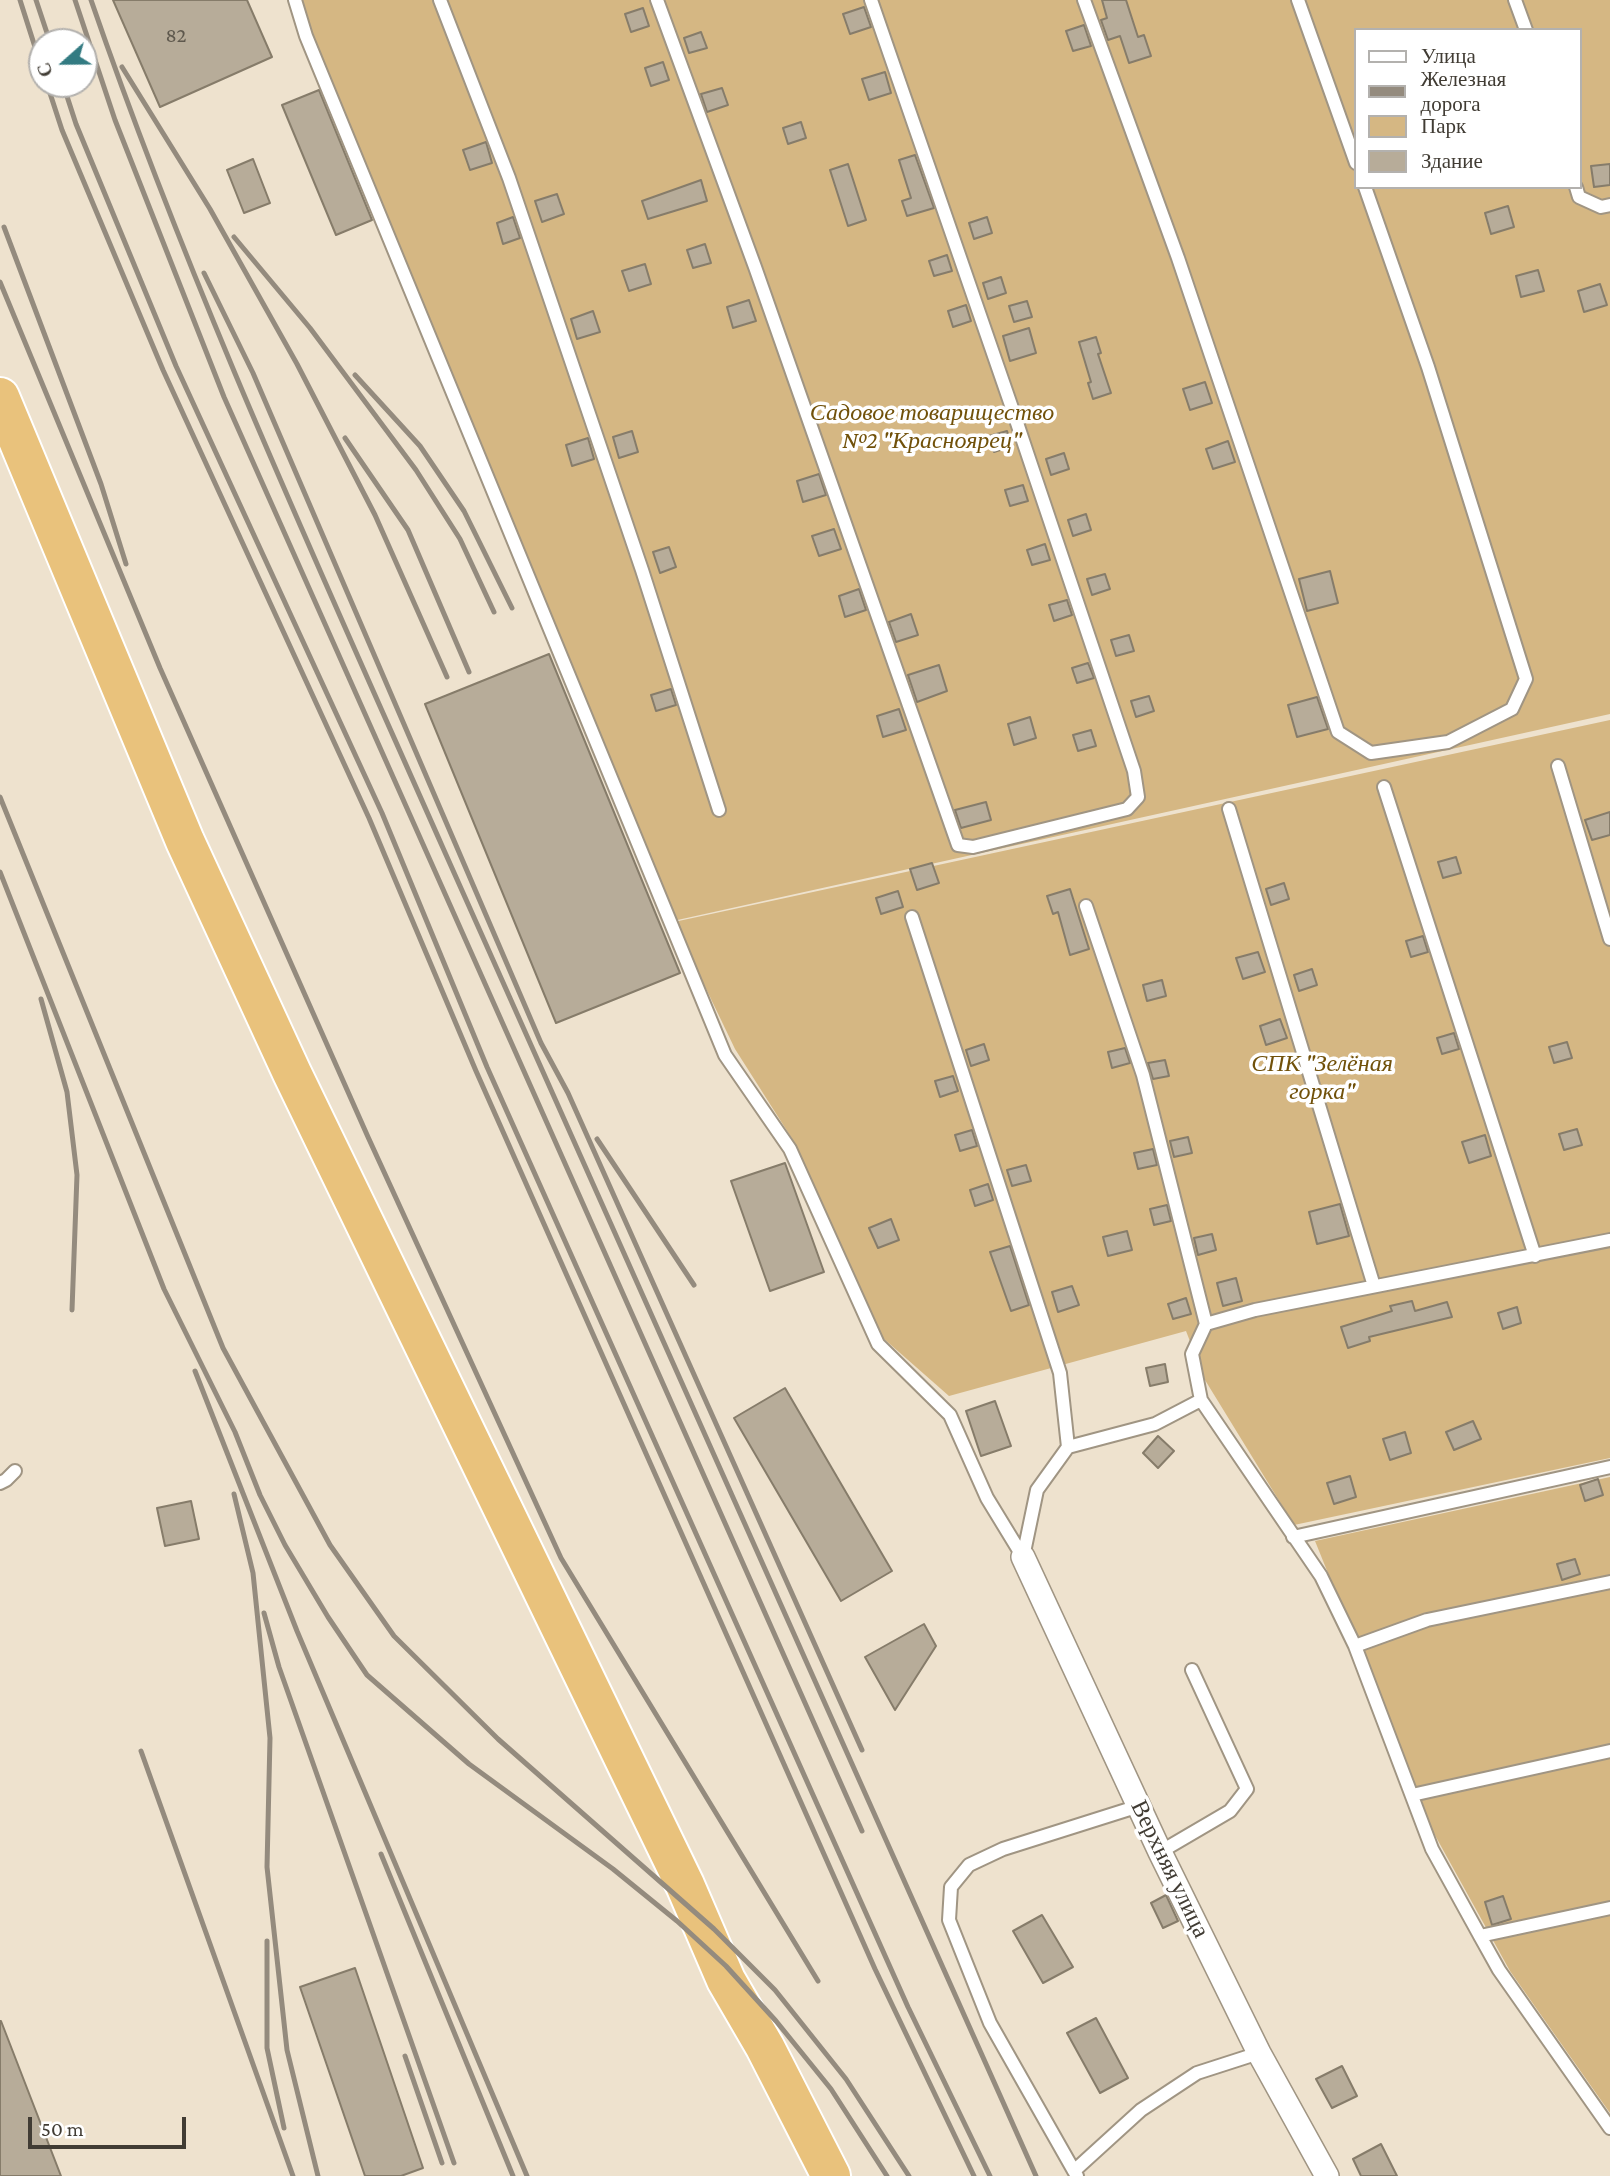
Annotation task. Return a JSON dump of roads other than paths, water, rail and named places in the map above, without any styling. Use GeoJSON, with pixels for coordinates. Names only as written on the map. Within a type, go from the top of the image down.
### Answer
{"type":"FeatureCollection","features":[{"type":"Feature","properties":{"kind":"highway"},"geometry":{"type":"LineString","coordinates":[[0,397],[186,841],[292,1073],[685,1885],[726,1980],[765,2047],[831,2176]]}},
{"type":"Feature","properties":{"kind":"street","name":"Верхняя улица"},"geometry":{"type":"LineString","coordinates":[[1023,1558],[1160,1852],[1259,2053],[1327,2176]]}},
{"type":"Feature","properties":{"kind":"lane"},"geometry":{"type":"LineString","coordinates":[[295,0],[312,49],[725,1055],[790,1149],[878,1344],[950,1415],[987,1498],[1023,1558]]}},
{"type":"Feature","properties":{"kind":"lane"},"geometry":{"type":"LineString","coordinates":[[440,0],[509,178],[719,810]]}},
{"type":"Feature","properties":{"kind":"lane"},"geometry":{"type":"LineString","coordinates":[[657,0],[760,280],[958,845],[973,847],[1127,809],[1138,797],[1134,771],[1117,719],[871,0]]}},
{"type":"Feature","properties":{"kind":"lane"},"geometry":{"type":"LineString","coordinates":[[1084,0],[1178,258],[1338,732],[1371,753],[1448,743],[1512,709],[1526,679],[1428,367],[1366,189]]}},
{"type":"Feature","properties":{"kind":"lane"},"geometry":{"type":"LineString","coordinates":[[1298,0],[1354,157]]}},
{"type":"Feature","properties":{"kind":"lane"},"geometry":{"type":"LineString","coordinates":[[1515,0],[1524,28]]}},
{"type":"Feature","properties":{"kind":"lane"},"geometry":{"type":"LineString","coordinates":[[1577,189],[1579,197],[1601,207],[1610,205]]}},
{"type":"Feature","properties":{"kind":"lane"},"geometry":{"type":"LineString","coordinates":[[1558,766],[1610,939]]}},
{"type":"Feature","properties":{"kind":"lane"},"geometry":{"type":"LineString","coordinates":[[1384,787],[1535,1256]]}},
{"type":"Feature","properties":{"kind":"lane"},"geometry":{"type":"LineString","coordinates":[[1229,809],[1374,1286]]}},
{"type":"Feature","properties":{"kind":"lane"},"geometry":{"type":"LineString","coordinates":[[1086,906],[1143,1075],[1206,1324],[1192,1354],[1201,1400],[1321,1576],[1355,1646],[1432,1849],[1499,1970],[1609,2124]]}},
{"type":"Feature","properties":{"kind":"lane"},"geometry":{"type":"LineString","coordinates":[[912,917],[1059,1373],[1068,1447]]}},
{"type":"Feature","properties":{"kind":"lane"},"geometry":{"type":"LineString","coordinates":[[1206,1324],[1255,1310],[1610,1240]]}},
{"type":"Feature","properties":{"kind":"lane"},"geometry":{"type":"LineString","coordinates":[[1023,1558],[1037,1489],[1068,1447],[1155,1424],[1201,1400]]}},
{"type":"Feature","properties":{"kind":"lane"},"geometry":{"type":"LineString","coordinates":[[1293,1536],[1610,1467]]}},
{"type":"Feature","properties":{"kind":"lane"},"geometry":{"type":"LineString","coordinates":[[0,1483],[15,1471]]}},
{"type":"Feature","properties":{"kind":"lane"},"geometry":{"type":"LineString","coordinates":[[1355,1646],[1427,1620],[1610,1582]]}},
{"type":"Feature","properties":{"kind":"lane"},"geometry":{"type":"LineString","coordinates":[[1160,1852],[1230,1811],[1247,1789],[1192,1671]]}},
{"type":"Feature","properties":{"kind":"lane"},"geometry":{"type":"LineString","coordinates":[[1412,1795],[1610,1751]]}},
{"type":"Feature","properties":{"kind":"lane"},"geometry":{"type":"LineString","coordinates":[[1139,1806],[1003,1849],[969,1865],[951,1887],[948,1920],[990,2024],[1076,2174],[1141,2110],[1196,2073],[1259,2053]]}},
{"type":"Feature","properties":{"kind":"lane"},"geometry":{"type":"LineString","coordinates":[[1480,1936],[1610,1908]]}},
{"type":"Feature","properties":{"kind":"railway"},"geometry":{"type":"LineString","coordinates":[[20,0],[29,28]]}},
{"type":"Feature","properties":{"kind":"railway"},"geometry":{"type":"LineString","coordinates":[[36,0],[45,28]]}},
{"type":"Feature","properties":{"kind":"railway"},"geometry":{"type":"LineString","coordinates":[[75,0],[115,120],[224,397],[862,1831]]}},
{"type":"Feature","properties":{"kind":"railway"},"geometry":{"type":"LineString","coordinates":[[91,0],[171,215],[258,428],[1036,2176]]}},
{"type":"Feature","properties":{"kind":"railway"},"geometry":{"type":"LineString","coordinates":[[122,67],[210,209],[297,364],[375,515],[447,677]]}},
{"type":"Feature","properties":{"kind":"railway"},"geometry":{"type":"LineString","coordinates":[[52,98],[62,130],[163,370],[369,818],[476,1071],[875,1969],[974,2176]]}},
{"type":"Feature","properties":{"kind":"railway"},"geometry":{"type":"LineString","coordinates":[[68,98],[176,366],[382,813],[487,1067],[908,2007],[990,2176]]}},
{"type":"Feature","properties":{"kind":"railway"},"geometry":{"type":"LineString","coordinates":[[4,227],[101,484],[126,564]]}},
{"type":"Feature","properties":{"kind":"railway"},"geometry":{"type":"LineString","coordinates":[[234,237],[310,328],[416,470],[460,539],[494,612]]}},
{"type":"Feature","properties":{"kind":"railway"},"geometry":{"type":"LineString","coordinates":[[204,273],[253,373],[541,1043],[568,1093],[862,1750]]}},
{"type":"Feature","properties":{"kind":"railway"},"geometry":{"type":"LineString","coordinates":[[0,282],[160,668],[368,1137],[561,1558],[818,1981]]}},
{"type":"Feature","properties":{"kind":"railway"},"geometry":{"type":"LineString","coordinates":[[355,375],[420,446],[464,511],[512,608]]}},
{"type":"Feature","properties":{"kind":"railway"},"geometry":{"type":"LineString","coordinates":[[345,438],[408,530],[469,672]]}},
{"type":"Feature","properties":{"kind":"railway"},"geometry":{"type":"LineString","coordinates":[[0,797],[223,1348],[330,1545],[394,1636],[498,1739],[714,1929],[775,1990],[846,2079],[909,2176]]}},
{"type":"Feature","properties":{"kind":"railway"},"geometry":{"type":"LineString","coordinates":[[0,872],[164,1289],[235,1432],[260,1495],[285,1545],[367,1675],[469,1764],[613,1869],[677,1921],[726,1966],[776,2021],[831,2089],[887,2176]]}},
{"type":"Feature","properties":{"kind":"railway"},"geometry":{"type":"LineString","coordinates":[[41,999],[67,1092],[77,1175],[72,1310]]}},
{"type":"Feature","properties":{"kind":"railway"},"geometry":{"type":"LineString","coordinates":[[597,1139],[694,1285]]}},
{"type":"Feature","properties":{"kind":"railway"},"geometry":{"type":"LineString","coordinates":[[195,1371],[297,1631],[527,2176]]}},
{"type":"Feature","properties":{"kind":"railway"},"geometry":{"type":"LineString","coordinates":[[234,1494],[253,1573],[270,1738],[267,1867],[287,2050],[318,2176]]}},
{"type":"Feature","properties":{"kind":"railway"},"geometry":{"type":"LineString","coordinates":[[264,1613],[279,1667],[454,2163]]}},
{"type":"Feature","properties":{"kind":"railway"},"geometry":{"type":"LineString","coordinates":[[141,1751],[293,2176]]}},
{"type":"Feature","properties":{"kind":"railway"},"geometry":{"type":"LineString","coordinates":[[381,1854],[513,2176]]}},
{"type":"Feature","properties":{"kind":"railway"},"geometry":{"type":"LineString","coordinates":[[267,1941],[267,2048],[284,2128]]}},
{"type":"Feature","properties":{"kind":"railway"},"geometry":{"type":"LineString","coordinates":[[405,2056],[442,2163]]}},
{"type":"Feature","properties":{"kind":"park label","name":"Садовое товарищество №2 \"Красноярец\""},"geometry":{"type":"Point","coordinates":[932,427]}},
{"type":"Feature","properties":{"kind":"park label","name":"СПК \"Зелёная горка\""},"geometry":{"type":"Point","coordinates":[1322,1078]}}]}
